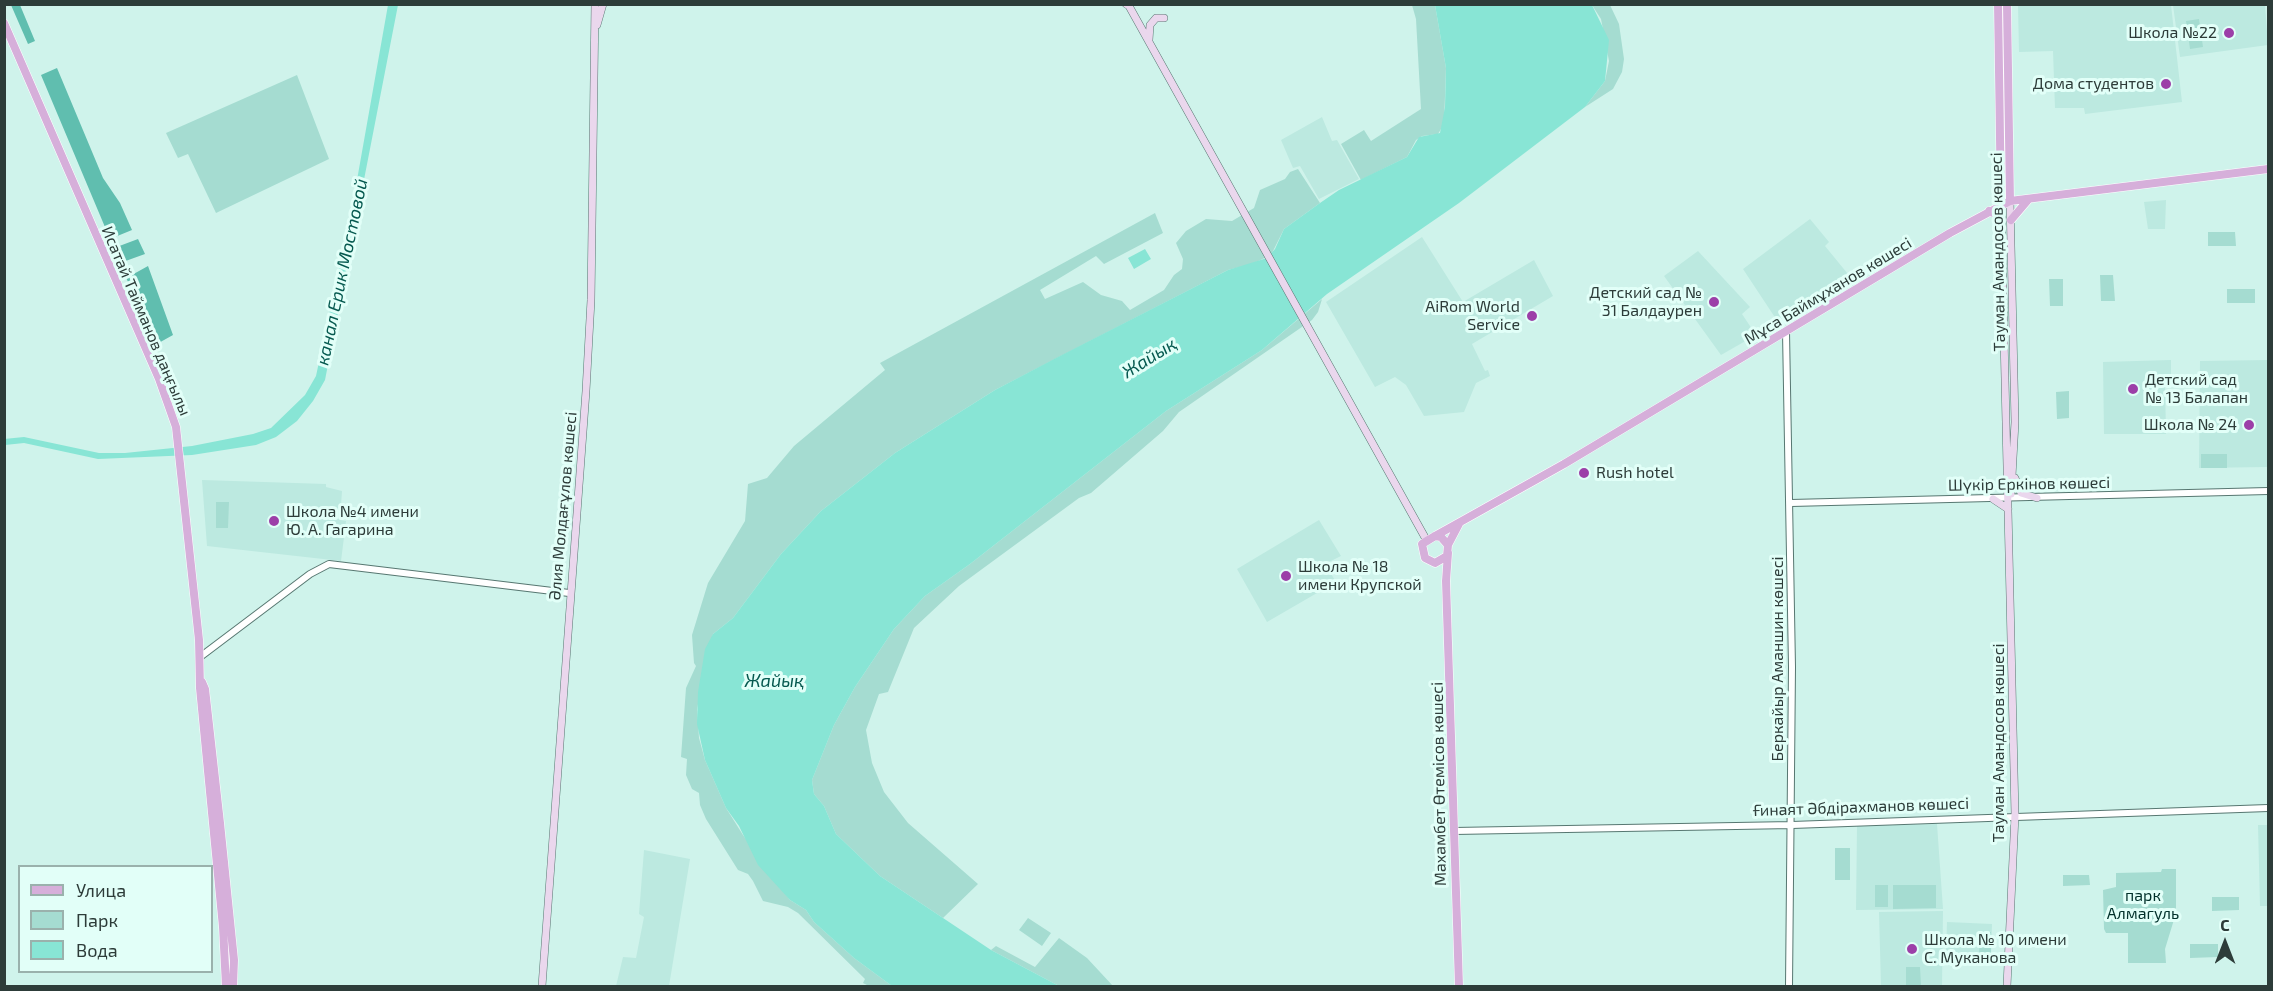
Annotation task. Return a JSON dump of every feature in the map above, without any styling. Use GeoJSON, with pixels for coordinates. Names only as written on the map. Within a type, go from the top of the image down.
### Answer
{"type":"FeatureCollection","features":[{"type":"Feature","properties":{"kind":"main road","name":"Әлия Молдағұлов көшесі"},"geometry":{"type":"LineString","coordinates":[[542,987],[588,357],[595,4]]}},
{"type":"Feature","properties":{"kind":"main road","name":"Әлия Молдағұлов көшесі"},"geometry":{"type":"LineString","coordinates":[[596,27],[603,4]]}},
{"type":"Feature","properties":{"kind":"main road"},"geometry":{"type":"LineString","coordinates":[[601,14],[611,4]]}},
{"type":"Feature","properties":{"kind":"main road"},"geometry":{"type":"LineString","coordinates":[[1126,4],[1427,541]]}},
{"type":"Feature","properties":{"kind":"main road","name":"Тауман Амандосов көшесі"},"geometry":{"type":"LineString","coordinates":[[1998,4],[2001,221],[2011,475]]}},
{"type":"Feature","properties":{"kind":"main road","name":"Тауман Амандосов көшесі"},"geometry":{"type":"LineString","coordinates":[[2007,4],[2011,220],[2011,475],[2008,509],[2015,815],[2007,987]]}},
{"type":"Feature","properties":{"kind":"main road"},"geometry":{"type":"LineString","coordinates":[[1149,43],[1150,25],[1156,18],[1164,18]]}},
{"type":"Feature","properties":{"kind":"main road","name":"Исатай Тайманов даңғылы"},"geometry":{"type":"LineString","coordinates":[[4,23],[159,379],[179,441],[202,682],[205,689],[224,855],[234,960],[233,987]]}},
{"type":"Feature","properties":{"kind":"main road","name":"Мұса Баймұханов көшесі"},"geometry":{"type":"LineString","coordinates":[[1435,536],[1564,464],[1987,212],[2010,201],[2268,169]]}},
{"type":"Feature","properties":{"kind":"main road"},"geometry":{"type":"LineString","coordinates":[[2010,180],[2019,194],[2032,199],[2011,220]]}},
{"type":"Feature","properties":{"kind":"main road"},"geometry":{"type":"LineString","coordinates":[[2001,183],[1995,201],[1987,212],[1998,215],[2001,221]]}},
{"type":"Feature","properties":{"kind":"main road"},"geometry":{"type":"LineString","coordinates":[[2011,475],[2020,492],[2037,498]]}},
{"type":"Feature","properties":{"kind":"main road"},"geometry":{"type":"LineString","coordinates":[[1994,499],[2008,509]]}},
{"type":"Feature","properties":{"kind":"main road"},"geometry":{"type":"LineString","coordinates":[[1433,562],[1441,561],[1462,521]]}},
{"type":"Feature","properties":{"kind":"main road"},"geometry":{"type":"LineString","coordinates":[[1446,581],[1433,562],[1425,558],[1422,553],[1422,544],[1435,536],[1441,537],[1448,549]]}},
{"type":"Feature","properties":{"kind":"main road","name":"Махамбет Өтемісов көшесі"},"geometry":{"type":"LineString","coordinates":[[1448,549],[1446,581],[1459,987]]}},
{"type":"Feature","properties":{"kind":"main road","name":"Исатай Тайманов даңғылы"},"geometry":{"type":"LineString","coordinates":[[202,682],[200,688],[223,927],[226,987]]}},
{"type":"Feature","properties":{"kind":"street","name":"Беркайыр Аманшин көшесі"},"geometry":{"type":"LineString","coordinates":[[1786,332],[1791,503],[1792,825],[1789,987]]}},
{"type":"Feature","properties":{"kind":"street"},"geometry":{"type":"LineString","coordinates":[[1994,499],[2004,493],[2011,475]]}},
{"type":"Feature","properties":{"kind":"street","name":"Шүкір Еркінов көшесі"},"geometry":{"type":"LineString","coordinates":[[1791,503],[2268,491]]}},
{"type":"Feature","properties":{"kind":"street"},"geometry":{"type":"LineString","coordinates":[[2008,509],[2016,503],[2037,498]]}},
{"type":"Feature","properties":{"kind":"street"},"geometry":{"type":"LineString","coordinates":[[200,657],[310,574],[329,564],[569,593]]}},
{"type":"Feature","properties":{"kind":"street","name":"Ғинаят Әбдірахманов көшесі"},"geometry":{"type":"LineString","coordinates":[[1454,831],[1792,825],[2015,815],[2268,808]]}},
{"type":"Feature","properties":{"kind":"shaded area"},"geometry":{"type":"Polygon","coordinates":[[[11,5],[20,5],[35,41],[28,44],[11,5]]]}},
{"type":"Feature","properties":{"kind":"shaded area"},"geometry":{"type":"Polygon","coordinates":[[[2018,5],[2171,5],[2182,102],[2085,114],[2084,108],[2055,108],[2053,51],[2019,52],[2018,5]]]}},
{"type":"Feature","properties":{"kind":"shaded area"},"geometry":{"type":"Polygon","coordinates":[[[2173,5],[2265,5],[2268,45],[2180,57],[2173,5]]]}},
{"type":"Feature","properties":{"kind":"shaded area"},"geometry":{"type":"Polygon","coordinates":[[[57,68],[103,178],[120,203],[132,230],[110,239],[41,75],[57,68]]]}},
{"type":"Feature","properties":{"kind":"shaded area"},"geometry":{"type":"Polygon","coordinates":[[[1322,117],[1332,141],[1337,140],[1359,179],[1319,199],[1300,166],[1293,168],[1281,140],[1322,117]]]}},
{"type":"Feature","properties":{"kind":"shaded area"},"geometry":{"type":"Polygon","coordinates":[[[2166,200],[2165,229],[2148,229],[2144,202],[2166,200]]]}},
{"type":"Feature","properties":{"kind":"shaded area"},"geometry":{"type":"Polygon","coordinates":[[[1810,219],[1829,242],[1825,246],[1852,279],[1778,322],[1743,269],[1810,219]]]}},
{"type":"Feature","properties":{"kind":"shaded area"},"geometry":{"type":"Polygon","coordinates":[[[1422,237],[1463,302],[1534,260],[1553,296],[1472,344],[1485,371],[1488,370],[1490,376],[1476,383],[1464,412],[1424,416],[1406,385],[1395,377],[1375,387],[1326,302],[1422,237]]]}},
{"type":"Feature","properties":{"kind":"shaded area"},"geometry":{"type":"Polygon","coordinates":[[[138,239],[145,254],[120,263],[114,248],[138,239]]]}},
{"type":"Feature","properties":{"kind":"shaded area","name":"Детский сад № 31 Балдаурен"},"geometry":{"type":"Polygon","coordinates":[[[1698,251],[1750,307],[1742,314],[1756,335],[1721,355],[1664,276],[1698,251]]]}},
{"type":"Feature","properties":{"kind":"shaded area"},"geometry":{"type":"Polygon","coordinates":[[[148,266],[173,335],[155,345],[125,275],[130,276],[148,266]]]}},
{"type":"Feature","properties":{"kind":"shaded area"},"geometry":{"type":"Polygon","coordinates":[[[2171,360],[2171,384],[2165,384],[2166,434],[2104,434],[2103,362],[2171,360]]]}},
{"type":"Feature","properties":{"kind":"shaded area"},"geometry":{"type":"Polygon","coordinates":[[[2268,360],[2267,467],[2199,468],[2200,361],[2268,360]]]}},
{"type":"Feature","properties":{"kind":"shaded area","name":"Школа №4 имени Ю. А. Гагарина"},"geometry":{"type":"Polygon","coordinates":[[[202,480],[326,484],[326,487],[342,491],[340,520],[346,521],[341,561],[207,546],[202,480]]]}},
{"type":"Feature","properties":{"kind":"shaded area","name":"Школа № 18 имени Крупской"},"geometry":{"type":"Polygon","coordinates":[[[1319,520],[1341,556],[1325,564],[1336,582],[1267,622],[1237,569],[1319,520]]]}},
{"type":"Feature","properties":{"kind":"shaded area"},"geometry":{"type":"Polygon","coordinates":[[[1937,824],[1943,909],[1856,910],[1857,826],[1937,824]]]}},
{"type":"Feature","properties":{"kind":"shaded area"},"geometry":{"type":"Polygon","coordinates":[[[2258,825],[2268,825],[2268,906],[2260,906],[2258,825]]]}},
{"type":"Feature","properties":{"kind":"shaded area"},"geometry":{"type":"Polygon","coordinates":[[[644,850],[690,859],[669,986],[616,986],[623,957],[636,958],[644,917],[639,914],[644,850]]]}},
{"type":"Feature","properties":{"kind":"shaded area","name":"Школа № 10 имени С. Муканова"},"geometry":{"type":"Polygon","coordinates":[[[1943,911],[1942,986],[1881,986],[1879,912],[1943,911]]]}},
{"type":"Feature","properties":{"kind":"shaded area"},"geometry":{"type":"Polygon","coordinates":[[[1947,922],[1992,924],[1991,955],[1946,952],[1947,922]]]}},
{"type":"Feature","properties":{"kind":"green space"},"geometry":{"type":"Polygon","coordinates":[[[1412,5],[1435,5],[1446,68],[1444,124],[1438,134],[1422,136],[1416,140],[1407,157],[1361,180],[1341,144],[1364,130],[1371,141],[1421,109],[1416,19],[1412,5]]]}},
{"type":"Feature","properties":{"kind":"green space"},"geometry":{"type":"Polygon","coordinates":[[[1592,5],[1610,5],[1619,24],[1624,59],[1622,72],[1613,89],[1585,107],[1605,81],[1609,61],[1601,19],[1592,5]]]}},
{"type":"Feature","properties":{"kind":"green space"},"geometry":{"type":"Polygon","coordinates":[[[2199,19],[2203,47],[2190,49],[2186,21],[2199,19]]]}},
{"type":"Feature","properties":{"kind":"green space"},"geometry":{"type":"Polygon","coordinates":[[[297,75],[329,159],[216,213],[188,154],[178,158],[166,133],[297,75]]]}},
{"type":"Feature","properties":{"kind":"green space"},"geometry":{"type":"Polygon","coordinates":[[[1298,169],[1320,203],[1284,229],[1271,255],[1252,264],[1228,270],[995,390],[895,453],[821,511],[781,554],[733,618],[713,634],[697,709],[699,738],[705,760],[726,808],[790,900],[806,910],[814,922],[854,958],[892,986],[869,986],[863,983],[865,979],[798,913],[788,907],[763,901],[748,874],[738,870],[706,819],[700,805],[699,793],[692,789],[686,775],[687,759],[681,757],[686,688],[696,666],[692,635],[708,583],[745,521],[748,484],[767,478],[794,446],[885,370],[880,363],[1155,213],[1163,233],[1104,264],[1096,256],[1040,290],[1045,299],[1083,282],[1101,295],[1122,301],[1130,310],[1164,290],[1174,275],[1182,269],[1183,259],[1176,243],[1186,231],[1206,219],[1232,221],[1254,208],[1260,190],[1285,179],[1290,172],[1298,169]]]}},
{"type":"Feature","properties":{"kind":"green space"},"geometry":{"type":"Polygon","coordinates":[[[2208,232],[2235,232],[2236,246],[2208,246],[2208,232]]]}},
{"type":"Feature","properties":{"kind":"green space"},"geometry":{"type":"Polygon","coordinates":[[[2100,275],[2113,275],[2115,301],[2101,301],[2100,275]]]}},
{"type":"Feature","properties":{"kind":"green space"},"geometry":{"type":"Polygon","coordinates":[[[2049,279],[2063,279],[2063,306],[2050,306],[2049,279]]]}},
{"type":"Feature","properties":{"kind":"green space"},"geometry":{"type":"Polygon","coordinates":[[[2227,289],[2255,289],[2255,303],[2227,303],[2227,289]]]}},
{"type":"Feature","properties":{"kind":"green space"},"geometry":{"type":"Polygon","coordinates":[[[1322,299],[1318,312],[1312,320],[1179,412],[1163,431],[1091,493],[1079,498],[959,586],[914,628],[888,692],[879,694],[866,730],[872,763],[884,792],[908,823],[978,884],[943,918],[880,876],[836,834],[824,806],[814,794],[812,780],[834,725],[855,687],[894,629],[925,596],[970,564],[1166,411],[1262,350],[1322,299]]]}},
{"type":"Feature","properties":{"kind":"green space"},"geometry":{"type":"Polygon","coordinates":[[[2069,391],[2069,418],[2057,419],[2056,392],[2069,391]]]}},
{"type":"Feature","properties":{"kind":"green space"},"geometry":{"type":"Polygon","coordinates":[[[2201,454],[2227,454],[2227,468],[2201,468],[2201,454]]]}},
{"type":"Feature","properties":{"kind":"green space"},"geometry":{"type":"Polygon","coordinates":[[[216,502],[229,502],[228,528],[216,528],[216,502]]]}},
{"type":"Feature","properties":{"kind":"green space"},"geometry":{"type":"Polygon","coordinates":[[[1835,848],[1850,848],[1850,880],[1835,880],[1835,848]]]}},
{"type":"Feature","properties":{"kind":"green space","name":"парк Алмагуль"},"geometry":{"type":"Polygon","coordinates":[[[2162,869],[2176,869],[2176,913],[2165,949],[2166,963],[2128,963],[2128,933],[2106,933],[2104,929],[2103,890],[2116,887],[2116,873],[2161,872],[2162,869]]]}},
{"type":"Feature","properties":{"kind":"green space"},"geometry":{"type":"Polygon","coordinates":[[[2063,875],[2089,875],[2090,885],[2063,886],[2063,875]]]}},
{"type":"Feature","properties":{"kind":"green space"},"geometry":{"type":"Polygon","coordinates":[[[1875,885],[1888,885],[1888,907],[1875,907],[1875,885]]]}},
{"type":"Feature","properties":{"kind":"green space"},"geometry":{"type":"Polygon","coordinates":[[[1893,885],[1936,885],[1936,908],[1893,909],[1893,885]]]}},
{"type":"Feature","properties":{"kind":"green space"},"geometry":{"type":"Polygon","coordinates":[[[2212,897],[2239,897],[2239,910],[2212,911],[2212,897]]]}},
{"type":"Feature","properties":{"kind":"green space"},"geometry":{"type":"Polygon","coordinates":[[[1028,918],[1051,933],[1042,946],[1019,930],[1028,918]]]}},
{"type":"Feature","properties":{"kind":"green space"},"geometry":{"type":"Polygon","coordinates":[[[1980,932],[1991,932],[1991,954],[1979,954],[1980,932]]]}},
{"type":"Feature","properties":{"kind":"green space"},"geometry":{"type":"Polygon","coordinates":[[[1059,938],[1087,958],[1113,986],[1059,986],[991,950],[996,946],[1035,967],[1059,938]]]}},
{"type":"Feature","properties":{"kind":"green space"},"geometry":{"type":"Polygon","coordinates":[[[2190,944],[2218,944],[2218,957],[2190,958],[2190,944]]]}},
{"type":"Feature","properties":{"kind":"green space"},"geometry":{"type":"Polygon","coordinates":[[[1906,967],[1920,967],[1921,986],[1906,986],[1906,967]]]}},
{"type":"Feature","properties":{"kind":"water","name":"канал Ерик Мостовой"},"geometry":{"type":"Polygon","coordinates":[[[388,5],[398,5],[325,380],[313,401],[297,421],[276,437],[256,445],[192,455],[98,459],[24,443],[5,445],[4,439],[24,437],[99,453],[125,453],[192,446],[253,434],[271,428],[305,395],[316,376],[354,197],[388,5]]]}},
{"type":"Feature","properties":{"kind":"water","name":"Жайық"},"geometry":{"type":"Polygon","coordinates":[[[1435,5],[1592,5],[1609,40],[1605,81],[1585,107],[1459,203],[1327,294],[1262,350],[1166,411],[970,564],[925,596],[894,629],[855,687],[834,725],[812,780],[814,794],[824,806],[836,834],[880,876],[991,950],[1059,986],[892,986],[854,958],[814,922],[806,910],[790,900],[758,865],[739,826],[726,808],[705,760],[697,724],[698,692],[705,649],[713,634],[733,618],[781,554],[821,511],[895,453],[995,390],[1228,270],[1267,258],[1275,249],[1284,229],[1339,190],[1407,157],[1419,137],[1440,133],[1445,107],[1446,68],[1435,5]]]}},
{"type":"Feature","properties":{"kind":"water"},"geometry":{"type":"Polygon","coordinates":[[[1145,249],[1151,259],[1134,269],[1128,258],[1145,249]]]}},
{"type":"Feature","properties":{"kind":"place","name":"Школа №22"},"geometry":{"type":"Point","coordinates":[2229,33]}},
{"type":"Feature","properties":{"kind":"place","name":"Дома студентов"},"geometry":{"type":"Point","coordinates":[2166,84]}},
{"type":"Feature","properties":{"kind":"place","name":"Детский сад № 31 Балдаурен"},"geometry":{"type":"Point","coordinates":[1714,302]}},
{"type":"Feature","properties":{"kind":"place","name":"AiRom World Service"},"geometry":{"type":"Point","coordinates":[1532,316]}},
{"type":"Feature","properties":{"kind":"place","name":"Детский сад № 13 Балапан"},"geometry":{"type":"Point","coordinates":[2133,389]}},
{"type":"Feature","properties":{"kind":"place","name":"Школа № 24"},"geometry":{"type":"Point","coordinates":[2249,425]}},
{"type":"Feature","properties":{"kind":"place","name":"Rush hotel"},"geometry":{"type":"Point","coordinates":[1584,473]}},
{"type":"Feature","properties":{"kind":"place","name":"Школа №4 имени Ю. А. Гагарина"},"geometry":{"type":"Point","coordinates":[274,521]}},
{"type":"Feature","properties":{"kind":"place","name":"Школа № 18 имени Крупской"},"geometry":{"type":"Point","coordinates":[1286,576]}},
{"type":"Feature","properties":{"kind":"place","name":"Школа № 10 имени С. Муканова"},"geometry":{"type":"Point","coordinates":[1912,949]}}]}
